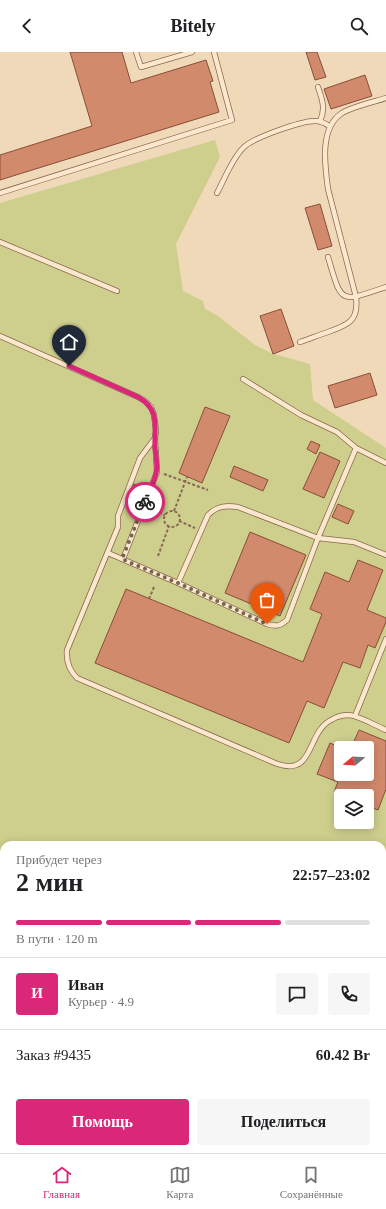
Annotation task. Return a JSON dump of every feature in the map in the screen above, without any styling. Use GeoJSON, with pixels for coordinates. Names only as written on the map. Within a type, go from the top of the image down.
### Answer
{"type":"FeatureCollection","features":[{"type":"Feature","properties":{"kind":"lane"},"geometry":{"type":"LineString","coordinates":[[136,52],[141,67],[192,52]]}},
{"type":"Feature","properties":{"kind":"lane"},"geometry":{"type":"LineString","coordinates":[[0,193],[232,120],[214,52]]}},
{"type":"Feature","properties":{"kind":"lane"},"geometry":{"type":"LineString","coordinates":[[318,87],[323,106],[320,121]]}},
{"type":"Feature","properties":{"kind":"lane"},"geometry":{"type":"LineString","coordinates":[[300,342],[343,327],[350,322],[357,307],[356,297],[328,189],[326,135],[329,126],[334,118],[343,112],[386,98]]}},
{"type":"Feature","properties":{"kind":"lane"},"geometry":{"type":"LineString","coordinates":[[217,194],[237,155],[243,147],[252,141],[307,122],[320,121],[329,126]]}},
{"type":"Feature","properties":{"kind":"lane"},"geometry":{"type":"LineString","coordinates":[[0,242],[117,291]]}},
{"type":"Feature","properties":{"kind":"lane"},"geometry":{"type":"LineString","coordinates":[[328,257],[339,292],[347,297],[356,297],[386,287]]}},
{"type":"Feature","properties":{"kind":"lane"},"geometry":{"type":"LineString","coordinates":[[0,336],[145,401],[151,407],[156,427],[155,438],[157,472],[122,559]]}},
{"type":"Feature","properties":{"kind":"lane"},"geometry":{"type":"LineString","coordinates":[[243,379],[301,415],[337,432],[356,448],[386,463]]}},
{"type":"Feature","properties":{"kind":"lane"},"geometry":{"type":"LineString","coordinates":[[155,438],[140,458],[118,516],[118,527],[67,650],[70,669],[77,678],[275,763],[288,767],[301,764],[322,726],[328,721],[342,716],[354,716],[386,730]]}},
{"type":"Feature","properties":{"kind":"lane"},"geometry":{"type":"LineString","coordinates":[[108,553],[267,624],[276,626],[282,625],[287,620],[318,538],[356,448]]}},
{"type":"Feature","properties":{"kind":"lane"},"geometry":{"type":"LineString","coordinates":[[178,583],[208,515],[214,509],[221,506],[238,508],[318,538],[354,542],[386,555]]}},
{"type":"Feature","properties":{"kind":"lane"},"geometry":{"type":"LineString","coordinates":[[354,716],[386,639]]}},
{"type":"Feature","properties":{"kind":"path"},"geometry":{"type":"LineString","coordinates":[[164,473],[208,490]]}},
{"type":"Feature","properties":{"kind":"path"},"geometry":{"type":"LineString","coordinates":[[174,511],[187,477]]}},
{"type":"Feature","properties":{"kind":"path"},"geometry":{"type":"LineString","coordinates":[[174,511],[180,516],[180,521]]}},
{"type":"Feature","properties":{"kind":"path"},"geometry":{"type":"LineString","coordinates":[[169,526],[164,520],[165,515],[174,511]]}},
{"type":"Feature","properties":{"kind":"path"},"geometry":{"type":"LineString","coordinates":[[169,526],[174,526],[180,521]]}},
{"type":"Feature","properties":{"kind":"path"},"geometry":{"type":"LineString","coordinates":[[180,521],[201,530]]}},
{"type":"Feature","properties":{"kind":"path"},"geometry":{"type":"LineString","coordinates":[[158,556],[169,526]]}},
{"type":"Feature","properties":{"kind":"path"},"geometry":{"type":"LineString","coordinates":[[149,598],[154,587]]}},
{"type":"Feature","properties":{"kind":"green space"},"geometry":{"type":"Polygon","coordinates":[[[215,140],[220,157],[176,244],[183,291],[203,301],[205,309],[218,316],[255,345],[271,353],[310,364],[313,400],[386,448],[386,841],[0,841],[0,203],[215,140]]]}},
{"type":"Feature","properties":{"kind":"building"},"geometry":{"type":"Polygon","coordinates":[[[70,52],[122,52],[131,83],[206,60],[213,81],[210,82],[219,112],[0,180],[0,155],[92,126],[70,52]]]}},
{"type":"Feature","properties":{"kind":"building"},"geometry":{"type":"Polygon","coordinates":[[[306,52],[317,52],[326,77],[315,80],[306,52]]]}},
{"type":"Feature","properties":{"kind":"building"},"geometry":{"type":"Polygon","coordinates":[[[365,75],[372,96],[331,109],[324,89],[365,75]]]}},
{"type":"Feature","properties":{"kind":"building"},"geometry":{"type":"Polygon","coordinates":[[[320,204],[332,246],[318,250],[305,208],[320,204]]]}},
{"type":"Feature","properties":{"kind":"building"},"geometry":{"type":"Polygon","coordinates":[[[281,309],[294,346],[273,354],[260,316],[281,309]]]}},
{"type":"Feature","properties":{"kind":"building"},"geometry":{"type":"Polygon","coordinates":[[[370,373],[377,395],[335,408],[328,386],[370,373]]]}},
{"type":"Feature","properties":{"kind":"building"},"geometry":{"type":"Polygon","coordinates":[[[205,407],[230,416],[202,483],[179,473],[205,407]]]}},
{"type":"Feature","properties":{"kind":"building"},"geometry":{"type":"Polygon","coordinates":[[[311,441],[320,445],[316,454],[307,449],[311,441]]]}},
{"type":"Feature","properties":{"kind":"building"},"geometry":{"type":"Polygon","coordinates":[[[320,452],[340,461],[324,498],[303,489],[320,452]]]}},
{"type":"Feature","properties":{"kind":"building"},"geometry":{"type":"Polygon","coordinates":[[[234,466],[268,480],[263,491],[230,477],[234,466]]]}},
{"type":"Feature","properties":{"kind":"building"},"geometry":{"type":"Polygon","coordinates":[[[134,484],[142,487],[138,498],[130,495],[134,484]]]}},
{"type":"Feature","properties":{"kind":"building"},"geometry":{"type":"Polygon","coordinates":[[[338,504],[354,511],[348,524],[332,517],[338,504]]]}},
{"type":"Feature","properties":{"kind":"building"},"geometry":{"type":"Polygon","coordinates":[[[250,532],[306,555],[280,616],[225,593],[250,532]]]}},
{"type":"Feature","properties":{"kind":"building"},"geometry":{"type":"Polygon","coordinates":[[[358,560],[383,570],[367,610],[386,618],[386,622],[375,648],[368,645],[360,668],[343,662],[324,708],[307,701],[289,743],[95,663],[126,589],[303,662],[322,614],[310,609],[325,572],[349,582],[358,560]]]}},
{"type":"Feature","properties":{"kind":"building"},"geometry":{"type":"Polygon","coordinates":[[[359,730],[386,741],[386,789],[378,810],[374,809],[374,789],[335,789],[338,782],[335,781],[374,781],[374,741],[354,741],[359,730]]]}},
{"type":"Feature","properties":{"kind":"building"},"geometry":{"type":"Polygon","coordinates":[[[330,743],[334,745],[334,780],[317,774],[330,743]]]}},
{"type":"Feature","properties":{"kind":"way so far"},"geometry":{"type":"LineString","coordinates":[[145,502],[122,559],[267,624]]}},
{"type":"Feature","properties":{"kind":"route"},"geometry":{"type":"LineString","coordinates":[[69,366],[138,397],[151,407],[156,423],[155,438],[157,472],[145,502]]}}]}
